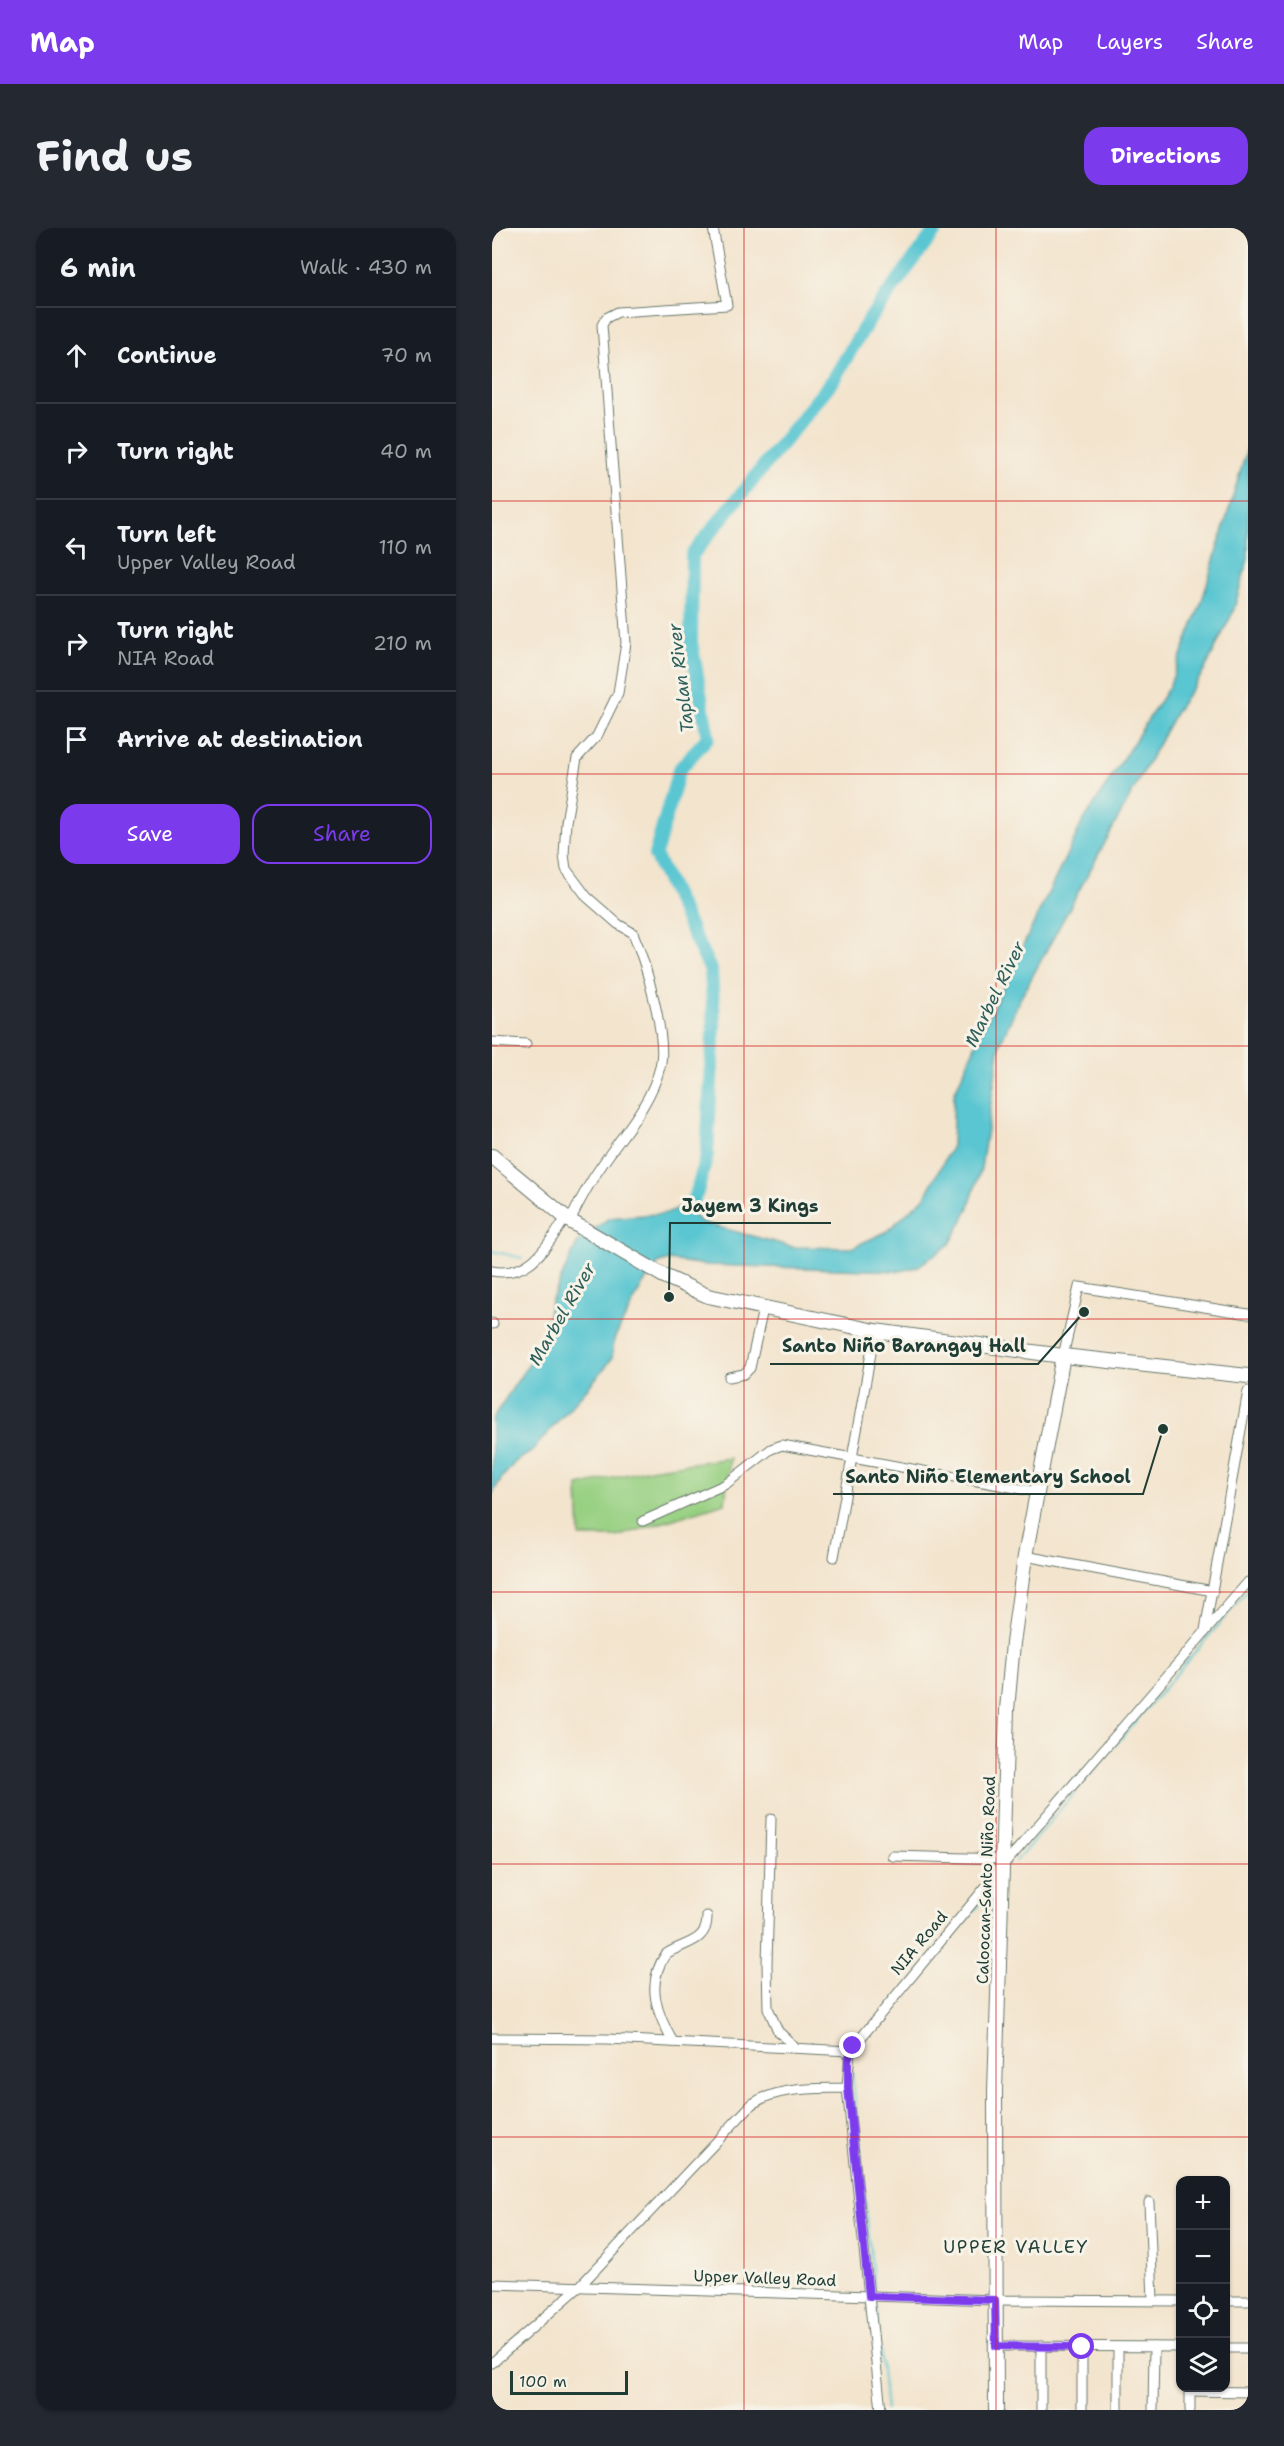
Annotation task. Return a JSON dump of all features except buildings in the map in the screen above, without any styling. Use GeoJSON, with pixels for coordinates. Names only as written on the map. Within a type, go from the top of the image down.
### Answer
{"type":"FeatureCollection","features":[{"type":"Feature","properties":{"kind":"street"},"geometry":{"type":"LineString","coordinates":[[492,1271],[516,1271],[531,1264],[568,1220],[649,1095],[661,1067],[662,1044],[645,968],[633,933],[618,924],[588,897],[566,869],[564,855],[566,822],[577,758],[597,736],[616,698],[626,643],[602,325],[606,318],[618,312],[727,305],[713,228]]}},
{"type":"Feature","properties":{"kind":"street"},"geometry":{"type":"LineString","coordinates":[[492,1042],[526,1044]]}},
{"type":"Feature","properties":{"kind":"street"},"geometry":{"type":"LineString","coordinates":[[492,1156],[568,1220],[664,1276],[708,1296],[875,1331],[1063,1356],[1248,1376]]}},
{"type":"Feature","properties":{"kind":"street"},"geometry":{"type":"LineString","coordinates":[[1063,1356],[1079,1287],[1248,1314]]}},
{"type":"Feature","properties":{"kind":"street"},"geometry":{"type":"LineString","coordinates":[[729,1377],[744,1374],[750,1368],[763,1309]]}},
{"type":"Feature","properties":{"kind":"street"},"geometry":{"type":"LineString","coordinates":[[834,1557],[875,1331]]}},
{"type":"Feature","properties":{"kind":"street","name":"Caloocan-Santo Niño Road"},"geometry":{"type":"LineString","coordinates":[[996,2410],[996,2072],[1010,1676],[1025,1556],[1063,1356]]}},
{"type":"Feature","properties":{"kind":"street"},"geometry":{"type":"LineString","coordinates":[[1205,1632],[1248,1391]]}},
{"type":"Feature","properties":{"kind":"street"},"geometry":{"type":"LineString","coordinates":[[644,1521],[712,1492],[743,1473],[771,1449],[782,1444],[1037,1492]]}},
{"type":"Feature","properties":{"kind":"street"},"geometry":{"type":"LineString","coordinates":[[1025,1556],[1213,1591]]}},
{"type":"Feature","properties":{"kind":"street","name":"NIA Road"},"geometry":{"type":"LineString","coordinates":[[850,2051],[1003,1862],[1248,1582]]}},
{"type":"Feature","properties":{"kind":"street"},"geometry":{"type":"LineString","coordinates":[[771,1819],[766,1985],[768,2008],[778,2031],[796,2048]]}},
{"type":"Feature","properties":{"kind":"street"},"geometry":{"type":"LineString","coordinates":[[892,1856],[1003,1862]]}},
{"type":"Feature","properties":{"kind":"street"},"geometry":{"type":"LineString","coordinates":[[673,2042],[657,2009],[655,1986],[666,1954],[702,1936],[708,1924],[707,1916]]}},
{"type":"Feature","properties":{"kind":"street"},"geometry":{"type":"LineString","coordinates":[[492,2038],[673,2042],[741,2048],[850,2051],[848,2088],[881,2410]]}},
{"type":"Feature","properties":{"kind":"street"},"geometry":{"type":"LineString","coordinates":[[492,2363],[579,2287],[752,2104],[787,2091],[848,2088]]}},
{"type":"Feature","properties":{"kind":"street"},"geometry":{"type":"LineString","coordinates":[[1149,2202],[1153,2300]]}},
{"type":"Feature","properties":{"kind":"street","name":"Upper Valley Road"},"geometry":{"type":"LineString","coordinates":[[492,2284],[995,2300],[1176,2301]]}},
{"type":"Feature","properties":{"kind":"street"},"geometry":{"type":"LineString","coordinates":[[1230,2301],[1248,2301]]}},
{"type":"Feature","properties":{"kind":"street"},"geometry":{"type":"LineString","coordinates":[[996,2346],[1176,2347]]}},
{"type":"Feature","properties":{"kind":"street"},"geometry":{"type":"LineString","coordinates":[[1041,2346],[1041,2410]]}},
{"type":"Feature","properties":{"kind":"street"},"geometry":{"type":"LineString","coordinates":[[1082,2347],[1082,2410]]}},
{"type":"Feature","properties":{"kind":"street"},"geometry":{"type":"LineString","coordinates":[[1118,2347],[1118,2410]]}},
{"type":"Feature","properties":{"kind":"street"},"geometry":{"type":"LineString","coordinates":[[1153,2410],[1154,2347]]}},
{"type":"Feature","properties":{"kind":"street"},"geometry":{"type":"LineString","coordinates":[[1230,2348],[1248,2348]]}},
{"type":"Feature","properties":{"kind":"street"},"geometry":{"type":"LineString","coordinates":[[1230,2391],[1248,2392]]}},
{"type":"Feature","properties":{"kind":"street"},"geometry":{"type":"LineString","coordinates":[[1190,2392],[1190,2410]]}},
{"type":"Feature","properties":{"kind":"green space"},"geometry":{"type":"Polygon","coordinates":[[[730,1458],[725,1503],[616,1537],[580,1537],[578,1486],[655,1468],[730,1458]]]}},
{"type":"Feature","properties":{"kind":"water","name":"Marbel River"},"geometry":{"type":"Polygon","coordinates":[[[1248,446],[1248,559],[1233,612],[1204,671],[1177,710],[1019,1001],[1000,1044],[981,1168],[968,1210],[950,1244],[917,1267],[901,1271],[705,1265],[669,1260],[658,1264],[643,1284],[614,1339],[612,1358],[605,1368],[531,1452],[515,1462],[492,1495],[492,1419],[532,1359],[545,1330],[551,1301],[578,1242],[609,1218],[669,1213],[680,1206],[703,1223],[793,1247],[851,1248],[886,1232],[924,1198],[952,1146],[954,1094],[979,1037],[1082,823],[1169,687],[1201,604],[1248,446]]]}},
{"type":"Feature","properties":{"kind":"waterway","name":"Taplan River"},"geometry":{"type":"LineString","coordinates":[[679,1228],[697,1192],[707,1155],[714,1023],[711,971],[655,855],[679,770],[708,737],[691,642],[692,555],[833,380],[868,321],[937,228]]}},
{"type":"Feature","properties":{"kind":"waterway"},"geometry":{"type":"LineString","coordinates":[[492,1251],[522,1258]]}},
{"type":"Feature","properties":{"kind":"waterway"},"geometry":{"type":"LineString","coordinates":[[1016,1861],[1248,1590]]}},
{"type":"Feature","properties":{"kind":"waterway"},"geometry":{"type":"LineString","coordinates":[[885,2016],[996,1885]]}},
{"type":"Feature","properties":{"kind":"waterway"},"geometry":{"type":"LineString","coordinates":[[852,2070],[874,2288]]}},
{"type":"Feature","properties":{"kind":"waterway"},"geometry":{"type":"LineString","coordinates":[[875,2300],[886,2410]]}},
{"type":"Feature","properties":{"kind":"place","name":"Jayem 3 Kings"},"geometry":{"type":"Point","coordinates":[669,1297]}},
{"type":"Feature","properties":{"kind":"place","name":"Santo Niño Barangay Hall"},"geometry":{"type":"Point","coordinates":[1084,1312]}},
{"type":"Feature","properties":{"kind":"place","name":"Santo Niño Elementary School"},"geometry":{"type":"Point","coordinates":[1163,1429]}},
{"type":"Feature","properties":{"kind":"district","name":"UPPER VALLEY"},"geometry":{"type":"Point","coordinates":[1016,2247]}},
{"type":"Feature","properties":{"kind":"route"},"geometry":{"type":"LineString","coordinates":[[853,2046],[848,2060],[848,2088],[869,2296],[995,2300],[996,2346],[1082,2347]]}}]}
